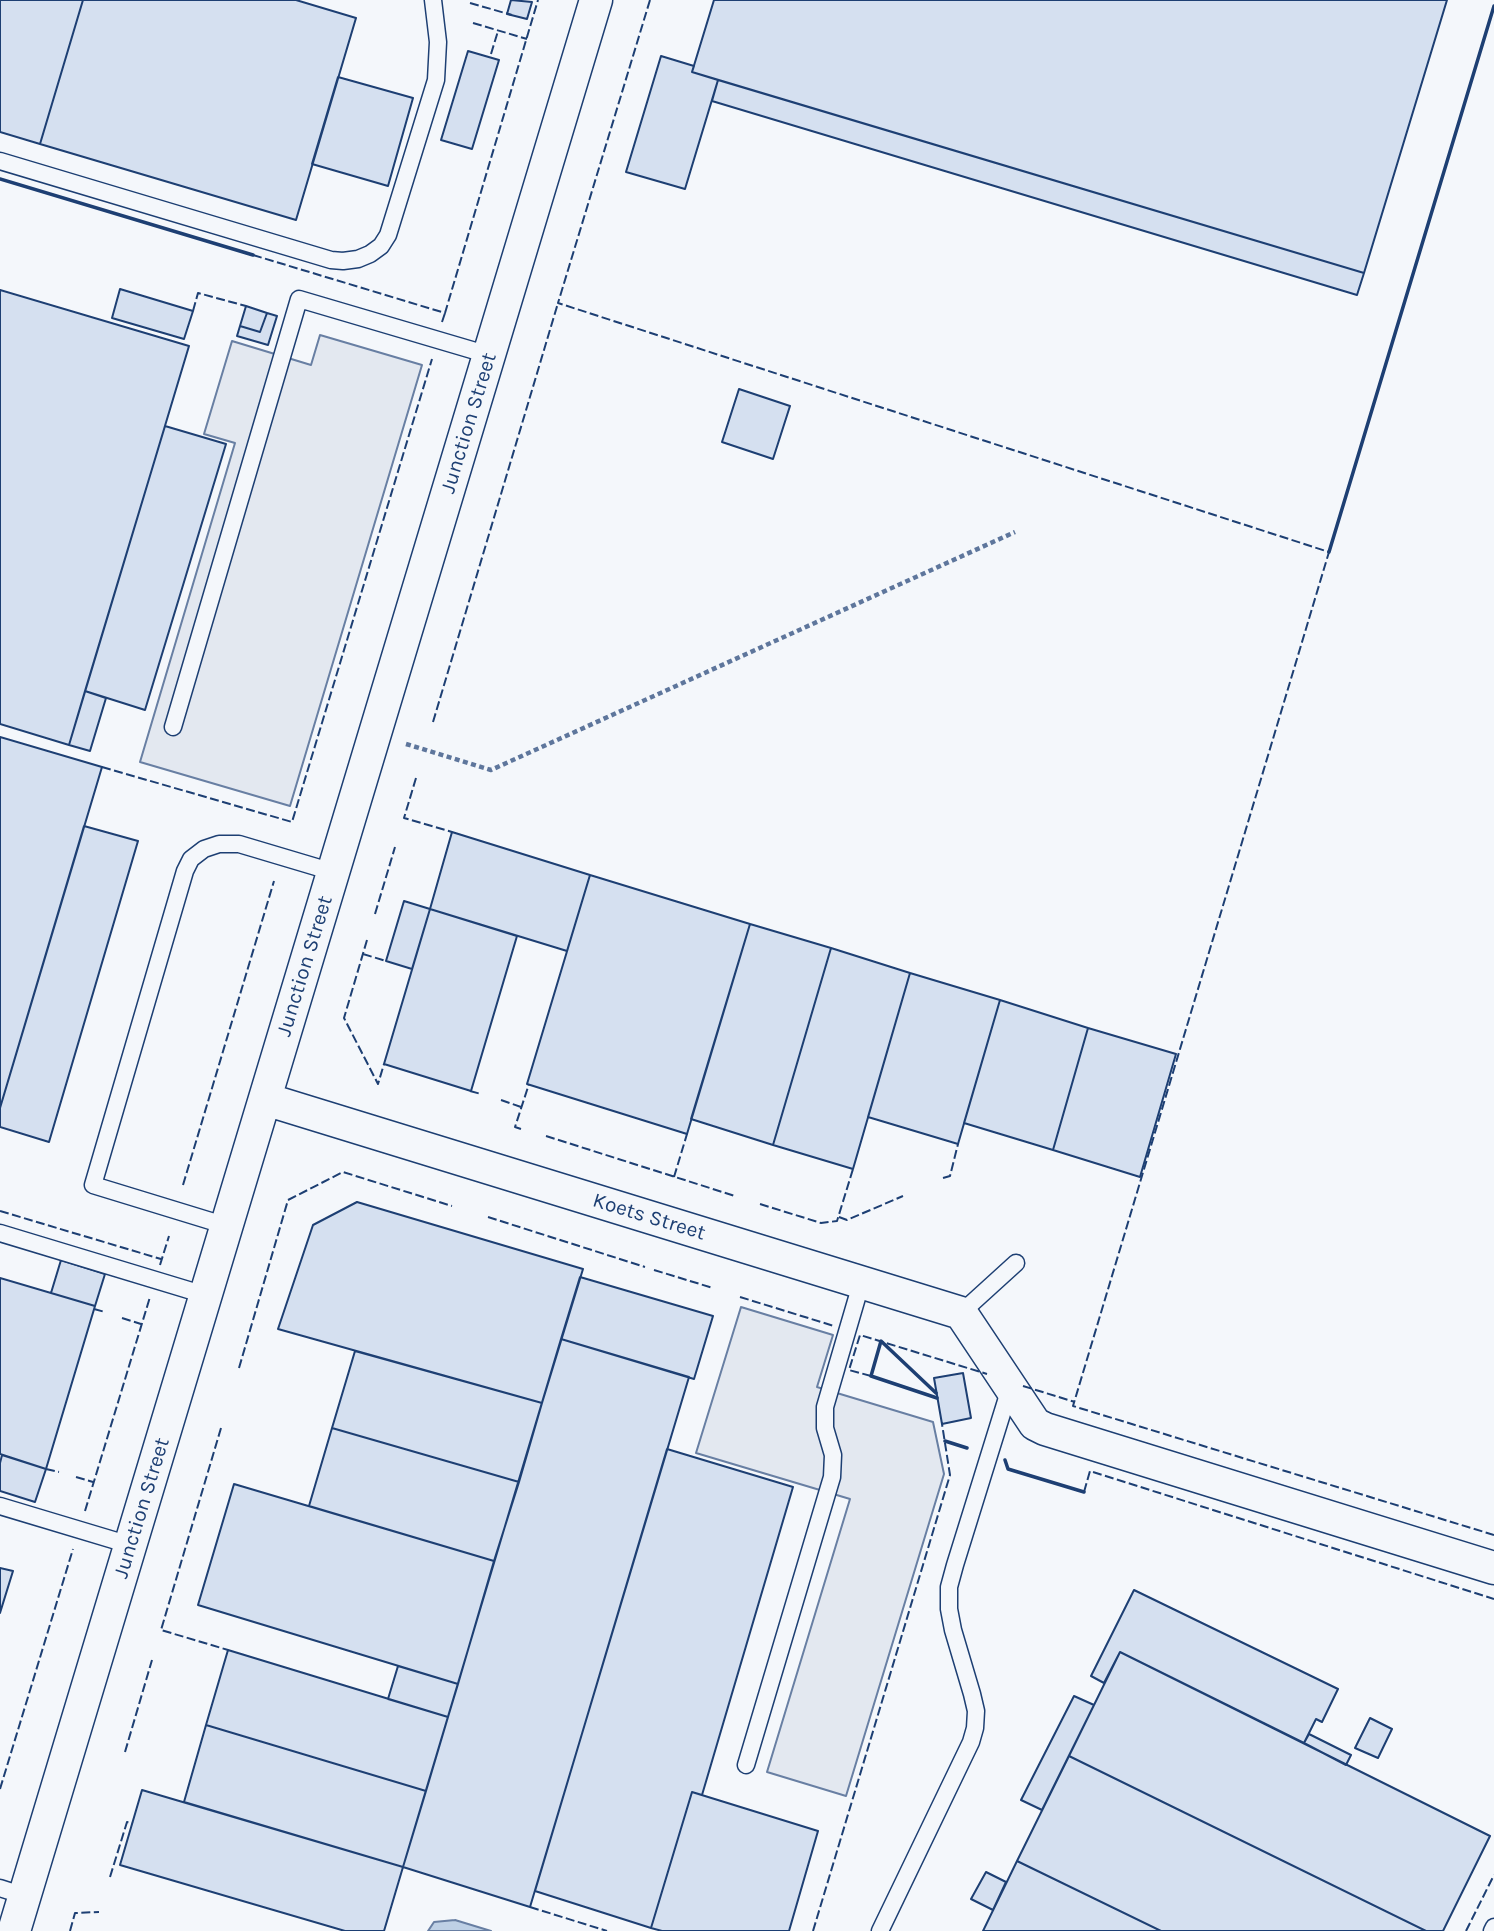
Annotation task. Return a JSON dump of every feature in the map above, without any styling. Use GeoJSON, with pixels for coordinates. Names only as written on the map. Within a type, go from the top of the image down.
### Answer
{"type":"FeatureCollection","features":[{"type":"Feature","properties":{"kind":"street","name":"Junction Street"},"geometry":{"type":"LineString","coordinates":[[14,1931],[12,1892],[130,1545],[596,0]]}},
{"type":"Feature","properties":{"kind":"street","name":"Koets Street"},"geometry":{"type":"LineString","coordinates":[[265,1098],[961,1313]]}},
{"type":"Feature","properties":{"kind":"street"},"geometry":{"type":"LineString","coordinates":[[961,1313],[1035,1424],[1045,1429],[1494,1568]]}},
{"type":"Feature","properties":{"kind":"lane"},"geometry":{"type":"LineString","coordinates":[[0,161],[331,260],[358,259],[381,246],[388,235],[436,80],[438,42],[433,0]]}},
{"type":"Feature","properties":{"kind":"lane"},"geometry":{"type":"LineString","coordinates":[[173,727],[299,299],[489,355]]}},
{"type":"Feature","properties":{"kind":"lane"},"geometry":{"type":"LineString","coordinates":[[227,1226],[93,1185],[185,871],[191,859],[204,849],[219,844],[239,844],[333,872]]}},
{"type":"Feature","properties":{"kind":"lane"},"geometry":{"type":"LineString","coordinates":[[0,1233],[205,1295]]}},
{"type":"Feature","properties":{"kind":"lane"},"geometry":{"type":"LineString","coordinates":[[961,1313],[1016,1263]]}},
{"type":"Feature","properties":{"kind":"lane"},"geometry":{"type":"LineString","coordinates":[[746,1765],[832,1477],[832,1455],[824,1416],[862,1284]]}},
{"type":"Feature","properties":{"kind":"lane"},"geometry":{"type":"LineString","coordinates":[[880,1931],[971,1742],[975,1728],[976,1711],[951,1620],[949,1587],[1010,1388]]}},
{"type":"Feature","properties":{"kind":"lane"},"geometry":{"type":"LineString","coordinates":[[0,1506],[130,1545]]}},
{"type":"Feature","properties":{"kind":"path"},"geometry":{"type":"LineString","coordinates":[[375,735],[491,769],[1015,532]]}},
{"type":"Feature","properties":{"kind":"shaded area"},"geometry":{"type":"Polygon","coordinates":[[[320,335],[422,365],[290,806],[140,762],[235,443],[204,434],[232,341],[311,365],[320,335]]]}},
{"type":"Feature","properties":{"kind":"shaded area"},"geometry":{"type":"Polygon","coordinates":[[[741,1307],[833,1335],[817,1387],[933,1422],[944,1474],[846,1796],[767,1772],[850,1499],[696,1453],[741,1307]]]}},
{"type":"Feature","properties":{"kind":"water"},"geometry":{"type":"Polygon","coordinates":[[[455,1920],[491,1931],[428,1931],[434,1922],[455,1920]]]}},
{"type":"Feature","properties":{"kind":"building"},"geometry":{"type":"Polygon","coordinates":[[[0,0],[83,0],[40,144],[0,132],[0,0]]]}},
{"type":"Feature","properties":{"kind":"building"},"geometry":{"type":"Polygon","coordinates":[[[83,0],[296,0],[356,18],[296,220],[40,144],[83,0]]]}},
{"type":"Feature","properties":{"kind":"building"},"geometry":{"type":"Polygon","coordinates":[[[511,0],[532,2],[527,19],[507,14],[511,0]]]}},
{"type":"Feature","properties":{"kind":"building"},"geometry":{"type":"Polygon","coordinates":[[[714,0],[1447,0],[1364,273],[692,72],[714,0]]]}},
{"type":"Feature","properties":{"kind":"building"},"geometry":{"type":"Polygon","coordinates":[[[468,51],[499,60],[472,149],[441,140],[468,51]]]}},
{"type":"Feature","properties":{"kind":"building"},"geometry":{"type":"Polygon","coordinates":[[[661,56],[694,66],[692,72],[718,80],[685,189],[626,172],[661,56]]]}},
{"type":"Feature","properties":{"kind":"building"},"geometry":{"type":"Polygon","coordinates":[[[338,77],[413,98],[388,186],[312,164],[338,77]]]}},
{"type":"Feature","properties":{"kind":"building"},"geometry":{"type":"Polygon","coordinates":[[[718,80],[1364,273],[1357,295],[712,101],[718,80]]]}},
{"type":"Feature","properties":{"kind":"building"},"geometry":{"type":"Polygon","coordinates":[[[120,289],[193,311],[184,339],[112,318],[120,289]]]}},
{"type":"Feature","properties":{"kind":"building"},"geometry":{"type":"Polygon","coordinates":[[[0,290],[189,346],[69,745],[0,724],[0,290]]]}},
{"type":"Feature","properties":{"kind":"building"},"geometry":{"type":"Polygon","coordinates":[[[246,306],[267,313],[260,332],[240,326],[246,306]]]}},
{"type":"Feature","properties":{"kind":"building"},"geometry":{"type":"Polygon","coordinates":[[[267,313],[277,316],[268,345],[237,336],[240,326],[260,332],[267,313]]]}},
{"type":"Feature","properties":{"kind":"building"},"geometry":{"type":"Polygon","coordinates":[[[739,389],[790,406],[773,459],[722,442],[739,389]]]}},
{"type":"Feature","properties":{"kind":"building"},"geometry":{"type":"Polygon","coordinates":[[[165,426],[226,444],[145,710],[85,691],[165,426]]]}},
{"type":"Feature","properties":{"kind":"building"},"geometry":{"type":"Polygon","coordinates":[[[85,691],[106,698],[90,751],[69,745],[85,691]]]}},
{"type":"Feature","properties":{"kind":"building"},"geometry":{"type":"Polygon","coordinates":[[[0,737],[102,767],[0,1108],[0,737]]]}},
{"type":"Feature","properties":{"kind":"building"},"geometry":{"type":"Polygon","coordinates":[[[84,826],[138,841],[49,1142],[0,1127],[0,1108],[84,826]]]}},
{"type":"Feature","properties":{"kind":"building"},"geometry":{"type":"Polygon","coordinates":[[[452,832],[590,875],[567,951],[430,909],[452,832]]]}},
{"type":"Feature","properties":{"kind":"building"},"geometry":{"type":"Polygon","coordinates":[[[590,875],[750,924],[687,1134],[527,1084],[590,875]]]}},
{"type":"Feature","properties":{"kind":"building"},"geometry":{"type":"Polygon","coordinates":[[[404,901],[430,909],[412,969],[386,961],[404,901]]]}},
{"type":"Feature","properties":{"kind":"building"},"geometry":{"type":"Polygon","coordinates":[[[430,909],[517,936],[471,1091],[384,1064],[430,909]]]}},
{"type":"Feature","properties":{"kind":"building"},"geometry":{"type":"Polygon","coordinates":[[[750,924],[831,948],[773,1145],[691,1119],[750,924]]]}},
{"type":"Feature","properties":{"kind":"building"},"geometry":{"type":"Polygon","coordinates":[[[831,948],[910,973],[853,1169],[773,1145],[831,948]]]}},
{"type":"Feature","properties":{"kind":"building"},"geometry":{"type":"Polygon","coordinates":[[[910,973],[1000,1000],[958,1144],[868,1117],[910,973]]]}},
{"type":"Feature","properties":{"kind":"building"},"geometry":{"type":"Polygon","coordinates":[[[1000,1000],[1088,1028],[1053,1150],[964,1123],[1000,1000]]]}},
{"type":"Feature","properties":{"kind":"building"},"geometry":{"type":"Polygon","coordinates":[[[1088,1028],[1176,1054],[1140,1177],[1053,1150],[1088,1028]]]}},
{"type":"Feature","properties":{"kind":"building"},"geometry":{"type":"Polygon","coordinates":[[[357,1202],[583,1269],[542,1403],[278,1329],[313,1225],[357,1202]]]}},
{"type":"Feature","properties":{"kind":"building"},"geometry":{"type":"Polygon","coordinates":[[[61,1260],[105,1274],[95,1306],[51,1293],[61,1260]]]}},
{"type":"Feature","properties":{"kind":"building"},"geometry":{"type":"Polygon","coordinates":[[[580,1277],[713,1316],[694,1379],[561,1339],[580,1277]]]}},
{"type":"Feature","properties":{"kind":"building"},"geometry":{"type":"Polygon","coordinates":[[[0,1278],[95,1306],[46,1469],[0,1454],[0,1278]]]}},
{"type":"Feature","properties":{"kind":"building"},"geometry":{"type":"Polygon","coordinates":[[[561,1339],[689,1377],[530,1907],[403,1867],[561,1339]]]}},
{"type":"Feature","properties":{"kind":"building"},"geometry":{"type":"Polygon","coordinates":[[[355,1351],[542,1403],[519,1482],[332,1428],[355,1351]]]}},
{"type":"Feature","properties":{"kind":"building"},"geometry":{"type":"Polygon","coordinates":[[[963,1373],[971,1418],[942,1424],[934,1378],[963,1373]]]}},
{"type":"Feature","properties":{"kind":"building"},"geometry":{"type":"Polygon","coordinates":[[[332,1428],[519,1482],[494,1561],[309,1506],[332,1428]]]}},
{"type":"Feature","properties":{"kind":"building"},"geometry":{"type":"Polygon","coordinates":[[[667,1449],[793,1487],[702,1795],[692,1792],[651,1928],[535,1891],[667,1449]]]}},
{"type":"Feature","properties":{"kind":"building"},"geometry":{"type":"Polygon","coordinates":[[[2,1455],[46,1469],[35,1502],[0,1491],[2,1455]]]}},
{"type":"Feature","properties":{"kind":"building"},"geometry":{"type":"Polygon","coordinates":[[[234,1484],[494,1561],[458,1684],[198,1605],[234,1484]]]}},
{"type":"Feature","properties":{"kind":"building"},"geometry":{"type":"Polygon","coordinates":[[[0,1568],[13,1571],[0,1613],[0,1568]]]}},
{"type":"Feature","properties":{"kind":"building"},"geometry":{"type":"Polygon","coordinates":[[[1134,1590],[1338,1689],[1322,1722],[1316,1719],[1304,1743],[1120,1652],[1104,1683],[1091,1676],[1134,1590]]]}},
{"type":"Feature","properties":{"kind":"building"},"geometry":{"type":"Polygon","coordinates":[[[228,1650],[448,1717],[426,1791],[206,1725],[228,1650]]]}},
{"type":"Feature","properties":{"kind":"building"},"geometry":{"type":"Polygon","coordinates":[[[1120,1652],[1490,1836],[1443,1931],[1426,1931],[1069,1756],[1120,1652]]]}},
{"type":"Feature","properties":{"kind":"building"},"geometry":{"type":"Polygon","coordinates":[[[398,1666],[458,1684],[448,1717],[388,1699],[398,1666]]]}},
{"type":"Feature","properties":{"kind":"building"},"geometry":{"type":"Polygon","coordinates":[[[1074,1696],[1094,1705],[1042,1810],[1021,1800],[1074,1696]]]}},
{"type":"Feature","properties":{"kind":"building"},"geometry":{"type":"Polygon","coordinates":[[[1370,1718],[1392,1729],[1378,1758],[1355,1748],[1370,1718]]]}},
{"type":"Feature","properties":{"kind":"building"},"geometry":{"type":"Polygon","coordinates":[[[206,1725],[426,1791],[403,1867],[184,1802],[206,1725]]]}},
{"type":"Feature","properties":{"kind":"building"},"geometry":{"type":"Polygon","coordinates":[[[1309,1734],[1351,1755],[1346,1765],[1304,1743],[1309,1734]]]}},
{"type":"Feature","properties":{"kind":"building"},"geometry":{"type":"Polygon","coordinates":[[[1069,1756],[1426,1931],[1161,1931],[1017,1861],[1069,1756]]]}},
{"type":"Feature","properties":{"kind":"building"},"geometry":{"type":"Polygon","coordinates":[[[142,1790],[403,1867],[384,1931],[345,1931],[120,1865],[142,1790]]]}},
{"type":"Feature","properties":{"kind":"building"},"geometry":{"type":"Polygon","coordinates":[[[692,1792],[818,1831],[789,1931],[662,1931],[651,1928],[692,1792]]]}},
{"type":"Feature","properties":{"kind":"building"},"geometry":{"type":"Polygon","coordinates":[[[1017,1861],[1161,1931],[983,1931],[1017,1861]]]}},
{"type":"Feature","properties":{"kind":"building"},"geometry":{"type":"Polygon","coordinates":[[[986,1872],[1006,1882],[993,1910],[971,1899],[986,1872]]]}},
{"type":"Feature","properties":{"kind":"fence"},"geometry":{"type":"LineString","coordinates":[[253,255],[445,313],[538,0]]}},
{"type":"Feature","properties":{"kind":"fence"},"geometry":{"type":"LineString","coordinates":[[650,0],[558,303],[1329,552],[1073,1406],[1494,1535]]}},
{"type":"Feature","properties":{"kind":"fence"},"geometry":{"type":"LineString","coordinates":[[470,3],[512,15]]}},
{"type":"Feature","properties":{"kind":"fence"},"geometry":{"type":"LineString","coordinates":[[473,23],[527,39]]}},
{"type":"Feature","properties":{"kind":"fence"},"geometry":{"type":"LineString","coordinates":[[491,54],[498,31]]}},
{"type":"Feature","properties":{"kind":"fence"},"geometry":{"type":"LineString","coordinates":[[193,311],[198,293],[246,306]]}},
{"type":"Feature","properties":{"kind":"fence"},"geometry":{"type":"LineString","coordinates":[[433,722],[558,303]]}},
{"type":"Feature","properties":{"kind":"fence"},"geometry":{"type":"LineString","coordinates":[[442,322],[445,313]]}},
{"type":"Feature","properties":{"kind":"fence"},"geometry":{"type":"LineString","coordinates":[[102,767],[292,822],[432,359]]}},
{"type":"Feature","properties":{"kind":"fence"},"geometry":{"type":"LineString","coordinates":[[416,778],[404,818],[452,832]]}},
{"type":"Feature","properties":{"kind":"fence"},"geometry":{"type":"LineString","coordinates":[[375,914],[395,847]]}},
{"type":"Feature","properties":{"kind":"fence"},"geometry":{"type":"LineString","coordinates":[[183,1185],[274,881]]}},
{"type":"Feature","properties":{"kind":"fence"},"geometry":{"type":"LineString","coordinates":[[367,940],[344,1018],[378,1084],[384,1064]]}},
{"type":"Feature","properties":{"kind":"fence"},"geometry":{"type":"LineString","coordinates":[[363,954],[386,961]]}},
{"type":"Feature","properties":{"kind":"fence"},"geometry":{"type":"LineString","coordinates":[[521,1129],[515,1127],[529,1084]]}},
{"type":"Feature","properties":{"kind":"fence"},"geometry":{"type":"LineString","coordinates":[[470,1091],[481,1094]]}},
{"type":"Feature","properties":{"kind":"fence"},"geometry":{"type":"LineString","coordinates":[[501,1100],[521,1107]]}},
{"type":"Feature","properties":{"kind":"fence"},"geometry":{"type":"LineString","coordinates":[[674,1177],[687,1134]]}},
{"type":"Feature","properties":{"kind":"fence"},"geometry":{"type":"LineString","coordinates":[[546,1136],[735,1196]]}},
{"type":"Feature","properties":{"kind":"fence"},"geometry":{"type":"LineString","coordinates":[[943,1178],[950,1176],[958,1144]]}},
{"type":"Feature","properties":{"kind":"fence"},"geometry":{"type":"LineString","coordinates":[[760,1204],[821,1223],[837,1221],[853,1169]]}},
{"type":"Feature","properties":{"kind":"fence"},"geometry":{"type":"LineString","coordinates":[[239,1368],[288,1200],[343,1172],[452,1206]]}},
{"type":"Feature","properties":{"kind":"fence"},"geometry":{"type":"LineString","coordinates":[[839,1217],[847,1220],[903,1196]]}},
{"type":"Feature","properties":{"kind":"fence"},"geometry":{"type":"LineString","coordinates":[[0,1211],[161,1259]]}},
{"type":"Feature","properties":{"kind":"fence"},"geometry":{"type":"LineString","coordinates":[[488,1217],[645,1267]]}},
{"type":"Feature","properties":{"kind":"fence"},"geometry":{"type":"LineString","coordinates":[[160,1265],[169,1236]]}},
{"type":"Feature","properties":{"kind":"fence"},"geometry":{"type":"LineString","coordinates":[[654,1270],[713,1288]]}},
{"type":"Feature","properties":{"kind":"fence"},"geometry":{"type":"LineString","coordinates":[[85,1511],[150,1297]]}},
{"type":"Feature","properties":{"kind":"fence"},"geometry":{"type":"LineString","coordinates":[[740,1297],[834,1326]]}},
{"type":"Feature","properties":{"kind":"fence"},"geometry":{"type":"LineString","coordinates":[[94,1309],[105,1312]]}},
{"type":"Feature","properties":{"kind":"fence"},"geometry":{"type":"LineString","coordinates":[[122,1318],[141,1324]]}},
{"type":"Feature","properties":{"kind":"fence"},"geometry":{"type":"LineString","coordinates":[[871,1376],[849,1370],[860,1335],[987,1374]]}},
{"type":"Feature","properties":{"kind":"fence"},"geometry":{"type":"LineString","coordinates":[[1023,1386],[1075,1402]]}},
{"type":"Feature","properties":{"kind":"fence"},"geometry":{"type":"LineString","coordinates":[[813,1931],[950,1475],[942,1424]]}},
{"type":"Feature","properties":{"kind":"fence"},"geometry":{"type":"LineString","coordinates":[[221,1428],[161,1630],[228,1650]]}},
{"type":"Feature","properties":{"kind":"fence"},"geometry":{"type":"LineString","coordinates":[[46,1469],[59,1472]]}},
{"type":"Feature","properties":{"kind":"fence"},"geometry":{"type":"LineString","coordinates":[[1084,1492],[1090,1471],[1494,1599]]}},
{"type":"Feature","properties":{"kind":"fence"},"geometry":{"type":"LineString","coordinates":[[76,1477],[93,1482]]}},
{"type":"Feature","properties":{"kind":"fence"},"geometry":{"type":"LineString","coordinates":[[0,1789],[73,1549]]}},
{"type":"Feature","properties":{"kind":"fence"},"geometry":{"type":"LineString","coordinates":[[125,1752],[152,1660]]}},
{"type":"Feature","properties":{"kind":"fence"},"geometry":{"type":"LineString","coordinates":[[110,1877],[127,1822],[133,1823]]}},
{"type":"Feature","properties":{"kind":"fence"},"geometry":{"type":"LineString","coordinates":[[1466,1931],[1494,1875]]}},
{"type":"Feature","properties":{"kind":"fence"},"geometry":{"type":"LineString","coordinates":[[530,1907],[607,1931]]}},
{"type":"Feature","properties":{"kind":"fence"},"geometry":{"type":"LineString","coordinates":[[70,1931],[75,1913],[99,1912]]}},
{"type":"Feature","properties":{"kind":"wall"},"geometry":{"type":"LineString","coordinates":[[1329,552],[1494,6]]}},
{"type":"Feature","properties":{"kind":"wall"},"geometry":{"type":"LineString","coordinates":[[0,179],[253,255]]}},
{"type":"Feature","properties":{"kind":"wall"},"geometry":{"type":"LineString","coordinates":[[936,1393],[881,1341],[871,1376],[937,1398]]}},
{"type":"Feature","properties":{"kind":"wall"},"geometry":{"type":"LineString","coordinates":[[945,1441],[967,1448]]}},
{"type":"Feature","properties":{"kind":"wall"},"geometry":{"type":"LineString","coordinates":[[1005,1460],[1008,1469],[1084,1492]]}}]}
